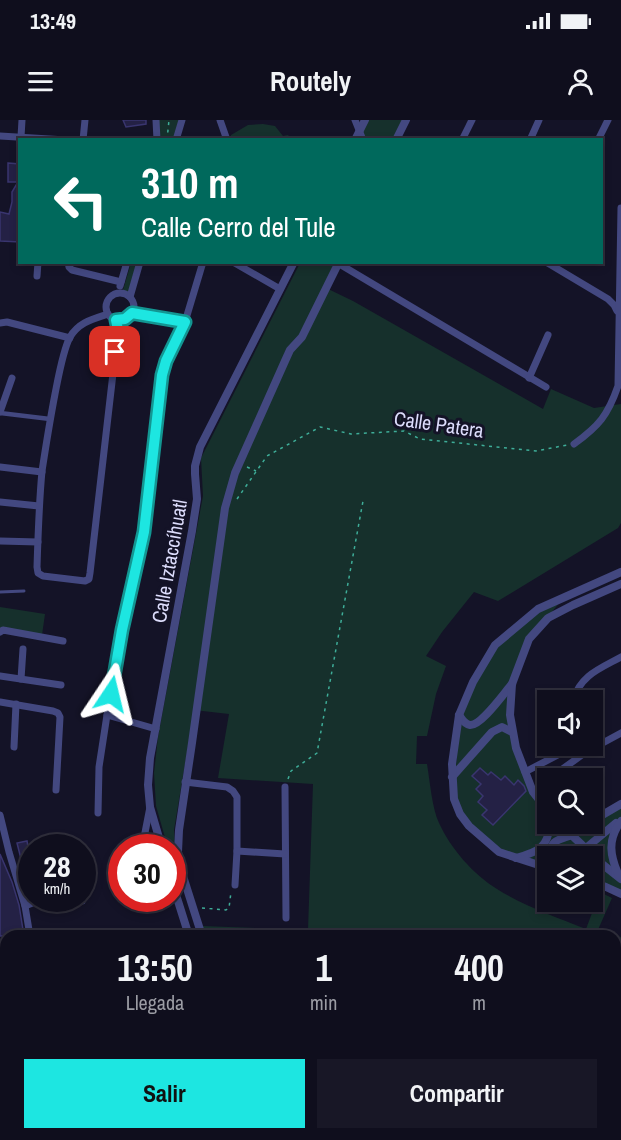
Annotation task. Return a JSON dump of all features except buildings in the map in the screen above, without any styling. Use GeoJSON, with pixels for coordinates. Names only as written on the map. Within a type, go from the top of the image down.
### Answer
{"type":"FeatureCollection","features":[{"type":"Feature","properties":{"kind":"street"},"geometry":{"type":"LineString","coordinates":[[21,136],[22,120]]}},
{"type":"Feature","properties":{"kind":"street"},"geometry":{"type":"LineString","coordinates":[[83,138],[85,120]]}},
{"type":"Feature","properties":{"kind":"street"},"geometry":{"type":"LineString","coordinates":[[156,120],[157,138]]}},
{"type":"Feature","properties":{"kind":"street"},"geometry":{"type":"LineString","coordinates":[[177,138],[182,120]]}},
{"type":"Feature","properties":{"kind":"street"},"geometry":{"type":"LineString","coordinates":[[220,120],[226,138]]}},
{"type":"Feature","properties":{"kind":"street"},"geometry":{"type":"LineString","coordinates":[[356,120],[362,135]]}},
{"type":"Feature","properties":{"kind":"street"},"geometry":{"type":"LineString","coordinates":[[362,135],[365,120]]}},
{"type":"Feature","properties":{"kind":"street"},"geometry":{"type":"LineString","coordinates":[[397,138],[406,120]]}},
{"type":"Feature","properties":{"kind":"street"},"geometry":{"type":"LineString","coordinates":[[463,138],[472,120]]}},
{"type":"Feature","properties":{"kind":"street"},"geometry":{"type":"LineString","coordinates":[[531,138],[539,120]]}},
{"type":"Feature","properties":{"kind":"street"},"geometry":{"type":"LineString","coordinates":[[599,138],[608,120]]}},
{"type":"Feature","properties":{"kind":"street"},"geometry":{"type":"LineString","coordinates":[[0,136],[44,138]]}},
{"type":"Feature","properties":{"kind":"street"},"geometry":{"type":"LineString","coordinates":[[574,444],[593,431],[606,415],[618,386],[621,208]]}},
{"type":"Feature","properties":{"kind":"street"},"geometry":{"type":"LineString","coordinates":[[36,276],[38,264]]}},
{"type":"Feature","properties":{"kind":"street"},"geometry":{"type":"LineString","coordinates":[[68,264],[72,270],[121,282]]}},
{"type":"Feature","properties":{"kind":"street"},"geometry":{"type":"LineString","coordinates":[[118,293],[126,264]]}},
{"type":"Feature","properties":{"kind":"street"},"geometry":{"type":"LineString","coordinates":[[130,297],[139,264]]}},
{"type":"Feature","properties":{"kind":"street"},"geometry":{"type":"LineString","coordinates":[[98,813],[99,767],[122,630],[144,532],[162,375],[166,361],[185,322],[202,264]]}},
{"type":"Feature","properties":{"kind":"street"},"geometry":{"type":"LineString","coordinates":[[236,264],[280,289]]}},
{"type":"Feature","properties":{"kind":"street","name":"Calle Iztaccíhuatl"},"geometry":{"type":"LineString","coordinates":[[158,834],[150,807],[148,785],[150,758],[196,510],[198,491],[195,474],[200,447],[293,264]]}},
{"type":"Feature","properties":{"kind":"street"},"geometry":{"type":"LineString","coordinates":[[200,930],[184,883],[178,852],[178,830],[225,508],[235,473],[290,350],[302,337],[338,264]]}},
{"type":"Feature","properties":{"kind":"street"},"geometry":{"type":"LineString","coordinates":[[340,264],[546,387]]}},
{"type":"Feature","properties":{"kind":"street"},"geometry":{"type":"LineString","coordinates":[[549,264],[608,299],[614,304],[618,314]]}},
{"type":"Feature","properties":{"kind":"street"},"geometry":{"type":"LineString","coordinates":[[108,314],[78,327],[70,338],[58,375],[42,472],[39,506],[37,567],[38,573],[43,576],[85,581],[89,579],[118,330],[116,320],[106,310],[107,301],[110,297],[122,293],[130,297],[134,304],[132,313],[125,319],[116,320]]}},
{"type":"Feature","properties":{"kind":"street"},"geometry":{"type":"LineString","coordinates":[[132,313],[185,322]]}},
{"type":"Feature","properties":{"kind":"street"},"geometry":{"type":"LineString","coordinates":[[0,323],[7,322],[70,338]]}},
{"type":"Feature","properties":{"kind":"street"},"geometry":{"type":"LineString","coordinates":[[529,378],[548,335]]}},
{"type":"Feature","properties":{"kind":"street"},"geometry":{"type":"LineString","coordinates":[[12,378],[0,412],[50,419]]}},
{"type":"Feature","properties":{"kind":"street"},"geometry":{"type":"LineString","coordinates":[[0,467],[42,472]]}},
{"type":"Feature","properties":{"kind":"street"},"geometry":{"type":"LineString","coordinates":[[0,502],[39,506]]}},
{"type":"Feature","properties":{"kind":"street"},"geometry":{"type":"LineString","coordinates":[[0,541],[38,542]]}},
{"type":"Feature","properties":{"kind":"street"},"geometry":{"type":"LineString","coordinates":[[537,865],[499,852],[468,826],[460,814],[453,799],[452,777],[459,715],[473,682],[495,645],[538,609],[621,572]]}},
{"type":"Feature","properties":{"kind":"street"},"geometry":{"type":"LineString","coordinates":[[537,798],[516,748],[510,715],[512,684],[529,639],[548,618],[621,584]]}},
{"type":"Feature","properties":{"kind":"street"},"geometry":{"type":"LineString","coordinates":[[0,632],[3,630],[63,641]]}},
{"type":"Feature","properties":{"kind":"street"},"geometry":{"type":"LineString","coordinates":[[21,679],[23,649]]}},
{"type":"Feature","properties":{"kind":"street"},"geometry":{"type":"LineString","coordinates":[[577,690],[592,673],[621,657]]}},
{"type":"Feature","properties":{"kind":"street"},"geometry":{"type":"LineString","coordinates":[[0,676],[61,685]]}},
{"type":"Feature","properties":{"kind":"street"},"geometry":{"type":"LineString","coordinates":[[459,715],[469,725],[475,724],[512,684]]}},
{"type":"Feature","properties":{"kind":"street"},"geometry":{"type":"LineString","coordinates":[[0,702],[58,713],[60,717],[56,790]]}},
{"type":"Feature","properties":{"kind":"street"},"geometry":{"type":"LineString","coordinates":[[14,747],[16,704]]}},
{"type":"Feature","properties":{"kind":"street"},"geometry":{"type":"LineString","coordinates":[[107,715],[156,729]]}},
{"type":"Feature","properties":{"kind":"street"},"geometry":{"type":"LineString","coordinates":[[452,777],[492,732],[502,727],[512,732]]}},
{"type":"Feature","properties":{"kind":"street"},"geometry":{"type":"LineString","coordinates":[[604,742],[621,733]]}},
{"type":"Feature","properties":{"kind":"street"},"geometry":{"type":"LineString","coordinates":[[525,772],[556,756]]}},
{"type":"Feature","properties":{"kind":"street"},"geometry":{"type":"LineString","coordinates":[[562,768],[576,756]]}},
{"type":"Feature","properties":{"kind":"street"},"geometry":{"type":"LineString","coordinates":[[185,782],[226,787],[232,790],[237,797],[235,885]]}},
{"type":"Feature","properties":{"kind":"street"},"geometry":{"type":"LineString","coordinates":[[285,787],[286,918]]}},
{"type":"Feature","properties":{"kind":"street"},"geometry":{"type":"LineString","coordinates":[[533,792],[537,789]]}},
{"type":"Feature","properties":{"kind":"street"},"geometry":{"type":"LineString","coordinates":[[603,813],[621,804]]}},
{"type":"Feature","properties":{"kind":"street"},"geometry":{"type":"LineString","coordinates":[[145,834],[150,807]]}},
{"type":"Feature","properties":{"kind":"street"},"geometry":{"type":"LineString","coordinates":[[0,815],[18,882]]}},
{"type":"Feature","properties":{"kind":"street"},"geometry":{"type":"LineString","coordinates":[[593,846],[621,820]]}},
{"type":"Feature","properties":{"kind":"street"},"geometry":{"type":"LineString","coordinates":[[621,820],[614,831],[611,847],[614,865],[621,879]]}},
{"type":"Feature","properties":{"kind":"street"},"geometry":{"type":"LineString","coordinates":[[515,858],[541,848],[549,834]]}},
{"type":"Feature","properties":{"kind":"street"},"geometry":{"type":"LineString","coordinates":[[552,846],[566,836],[572,835],[582,846]]}},
{"type":"Feature","properties":{"kind":"street"},"geometry":{"type":"LineString","coordinates":[[237,851],[285,854]]}},
{"type":"Feature","properties":{"kind":"street"},"geometry":{"type":"LineString","coordinates":[[0,859],[9,852]]}},
{"type":"Feature","properties":{"kind":"street"},"geometry":{"type":"LineString","coordinates":[[603,865],[621,879]]}},
{"type":"Feature","properties":{"kind":"street"},"geometry":{"type":"LineString","coordinates":[[603,885],[621,894]]}},
{"type":"Feature","properties":{"kind":"street"},"geometry":{"type":"LineString","coordinates":[[26,912],[29,930]]}},
{"type":"Feature","properties":{"kind":"street"},"geometry":{"type":"LineString","coordinates":[[181,912],[187,930]]}},
{"type":"Feature","properties":{"kind":"lane"},"geometry":{"type":"LineString","coordinates":[[0,592],[24,591]]}},
{"type":"Feature","properties":{"kind":"path"},"geometry":{"type":"LineString","coordinates":[[167,138],[169,120]]}},
{"type":"Feature","properties":{"kind":"path","name":"Calle Patera"},"geometry":{"type":"LineString","coordinates":[[225,508],[234,503],[267,456],[320,427],[351,434],[404,430],[420,439],[536,452],[574,444]]}},
{"type":"Feature","properties":{"kind":"path"},"geometry":{"type":"LineString","coordinates":[[239,464],[257,471]]}},
{"type":"Feature","properties":{"kind":"path"},"geometry":{"type":"LineString","coordinates":[[285,787],[291,771],[317,753],[363,501]]}},
{"type":"Feature","properties":{"kind":"path"},"geometry":{"type":"LineString","coordinates":[[193,908],[226,910],[229,908],[230,895],[235,885]]}},
{"type":"Feature","properties":{"kind":"green space"},"geometry":{"type":"Polygon","coordinates":[[[158,120],[181,120],[175,138],[159,138],[158,120]]]}},
{"type":"Feature","properties":{"kind":"green space"},"geometry":{"type":"Polygon","coordinates":[[[365,120],[406,120],[397,138],[356,138],[365,120]]]}},
{"type":"Feature","properties":{"kind":"green space"},"geometry":{"type":"Polygon","coordinates":[[[248,125],[275,126],[283,136],[288,135],[290,138],[231,138],[231,135],[248,125]]]}},
{"type":"Feature","properties":{"kind":"green space"},"geometry":{"type":"Polygon","coordinates":[[[131,264],[139,264],[130,294],[123,290],[131,264]]]}},
{"type":"Feature","properties":{"kind":"green space"},"geometry":{"type":"Polygon","coordinates":[[[299,264],[328,264],[334,267],[324,287],[353,301],[543,409],[551,389],[594,408],[621,404],[621,523],[618,528],[498,601],[474,592],[426,656],[446,666],[436,694],[427,736],[417,736],[416,764],[427,764],[439,823],[464,860],[488,883],[537,909],[537,912],[544,912],[586,929],[592,912],[603,912],[603,894],[612,898],[598,930],[308,930],[313,784],[218,778],[229,714],[194,710],[174,834],[164,834],[156,806],[154,773],[158,737],[203,496],[201,458],[299,264]]]}},
{"type":"Feature","properties":{"kind":"green space"},"geometry":{"type":"Polygon","coordinates":[[[561,601],[529,639],[512,683],[513,749],[537,793],[537,834],[603,834],[603,817],[621,805],[621,820],[608,846],[621,880],[621,892],[603,886],[603,846],[537,846],[537,864],[515,858],[469,827],[454,799],[459,715],[495,645],[538,609],[561,601]]]}},
{"type":"Feature","properties":{"kind":"green space"},"geometry":{"type":"Polygon","coordinates":[[[0,607],[45,614],[42,635],[0,628],[0,607]]]}},
{"type":"Feature","properties":{"kind":"green space"},"geometry":{"type":"Polygon","coordinates":[[[202,926],[308,930],[204,930],[202,926]]]}},
{"type":"Feature","properties":{"kind":"route"},"geometry":{"type":"LineString","coordinates":[[111,694],[122,630],[144,532],[162,375],[166,361],[185,322],[132,313],[125,319],[116,320],[118,330],[115,352]]}}]}
